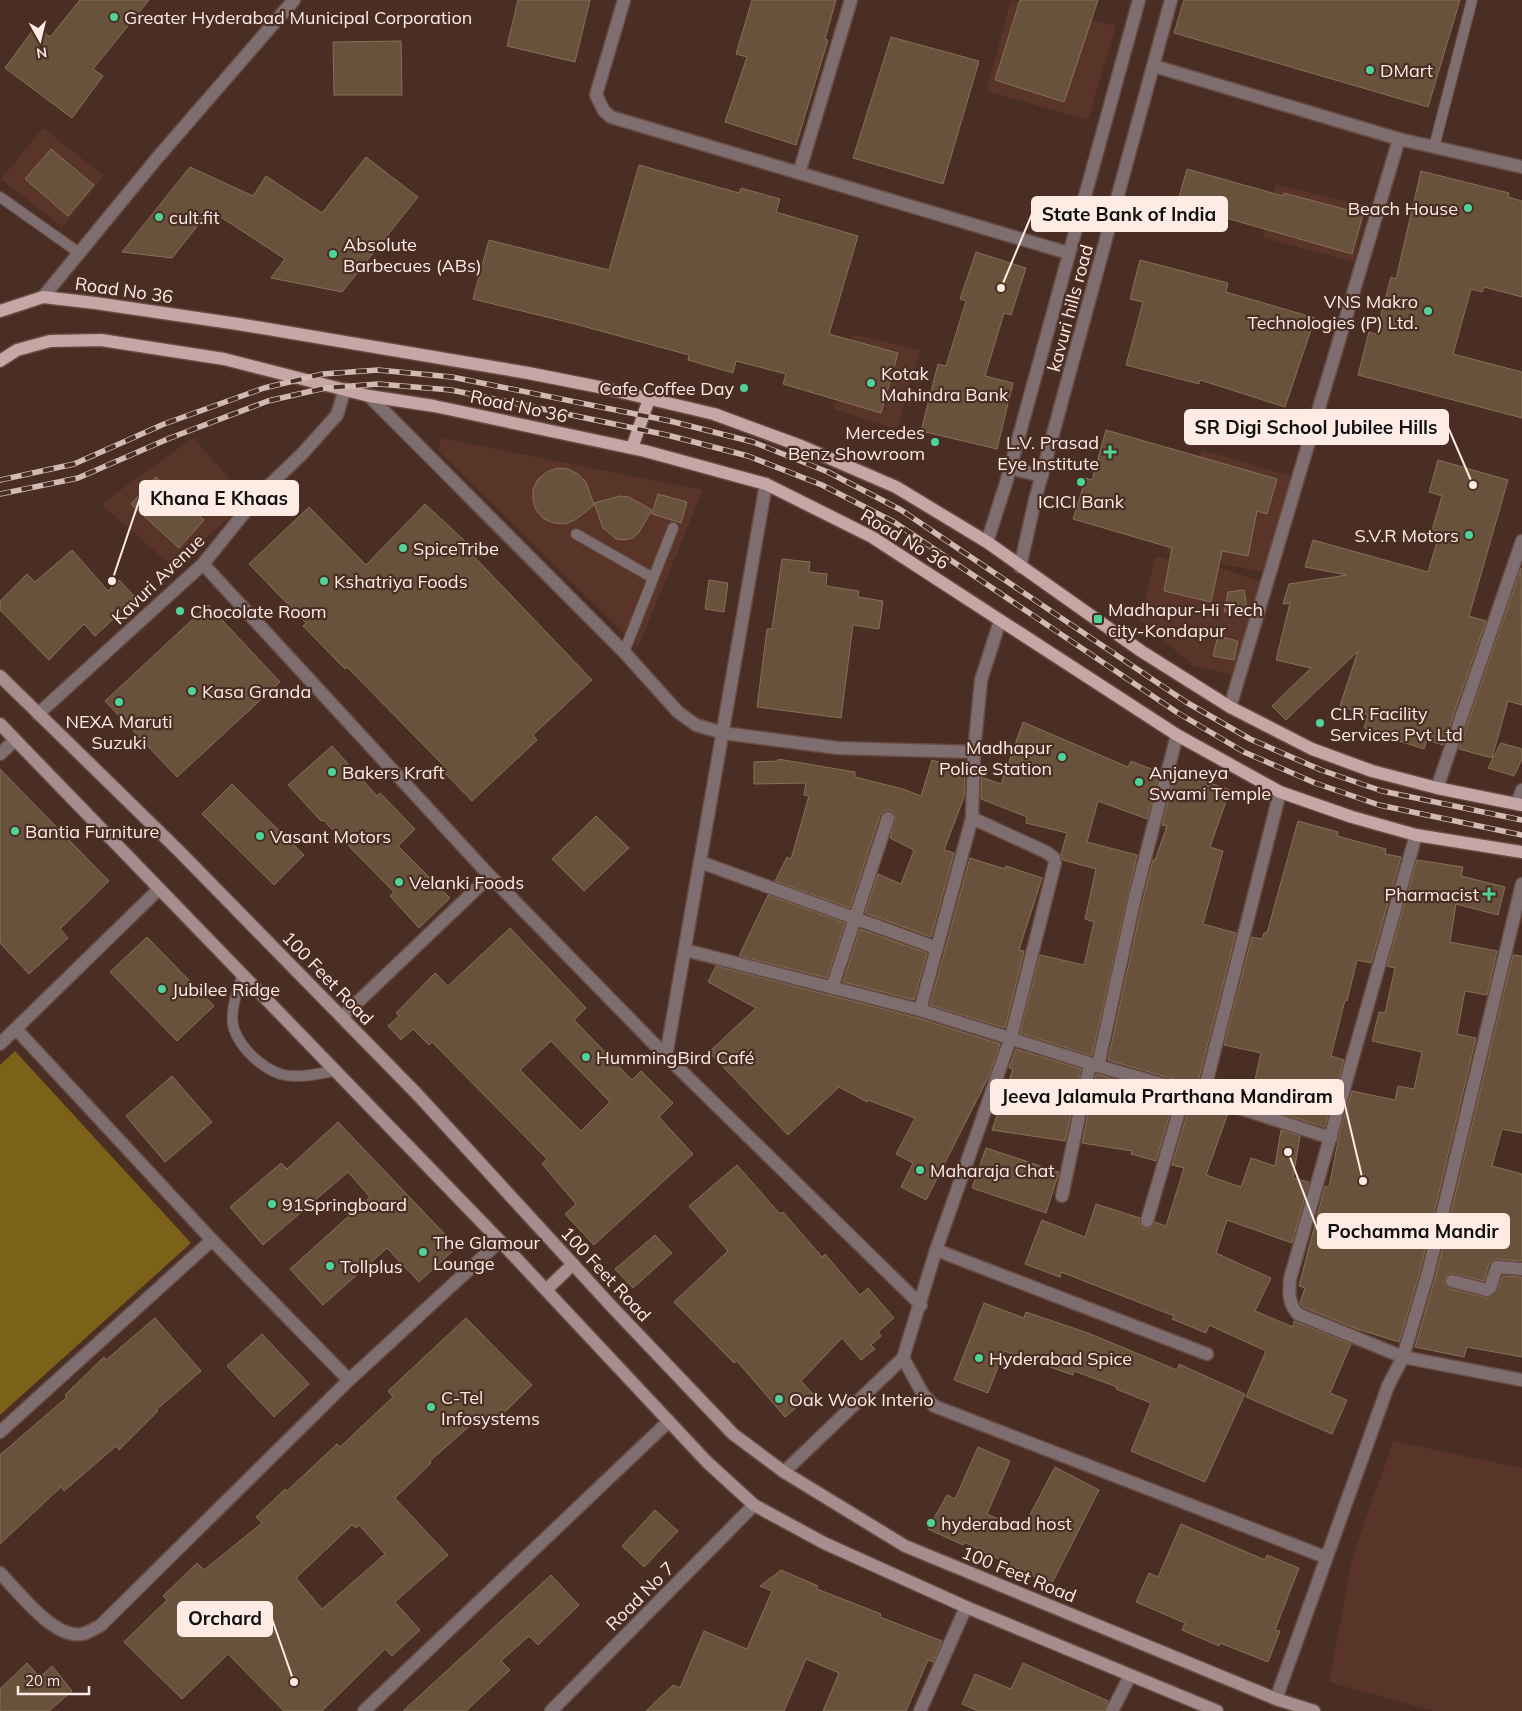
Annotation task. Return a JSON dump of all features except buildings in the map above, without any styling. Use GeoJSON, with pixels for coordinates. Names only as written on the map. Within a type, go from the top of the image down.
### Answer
{"type":"FeatureCollection","features":[{"type":"Feature","properties":{"kind":"main road","name":"Road No 36"},"geometry":{"type":"LineString","coordinates":[[0,311],[43,297],[238,324],[528,373],[649,398],[714,414],[801,446],[896,487],[986,542],[1020,568],[1141,652],[1230,707],[1312,749],[1372,771],[1437,788],[1519,805]]}},
{"type":"Feature","properties":{"kind":"main road","name":"Road No 36"},"geometry":{"type":"LineString","coordinates":[[0,362],[17,350],[50,341],[101,340],[224,359],[369,396],[434,406],[632,448],[766,484],[872,537],[1177,735],[1280,792],[1352,817],[1416,834],[1522,852]]}},
{"type":"Feature","properties":{"kind":"main road"},"geometry":{"type":"LineString","coordinates":[[632,448],[649,398]]}},
{"type":"Feature","properties":{"kind":"main road","name":"100 Feet Road"},"geometry":{"type":"LineString","coordinates":[[0,676],[178,850],[417,1094],[572,1264],[733,1434],[784,1472],[905,1546],[1276,1699],[1314,1711]]}},
{"type":"Feature","properties":{"kind":"main road"},"geometry":{"type":"LineString","coordinates":[[0,724],[158,890],[500,1241],[707,1462],[754,1505],[824,1543],[966,1607],[1217,1711]]}},
{"type":"Feature","properties":{"kind":"main road"},"geometry":{"type":"LineString","coordinates":[[546,1290],[572,1264]]}},
{"type":"Feature","properties":{"kind":"street"},"geometry":{"type":"LineString","coordinates":[[43,297],[78,252],[294,0]]}},
{"type":"Feature","properties":{"kind":"street"},"geometry":{"type":"LineString","coordinates":[[624,0],[596,95],[604,111],[611,117],[1068,253]]}},
{"type":"Feature","properties":{"kind":"street"},"geometry":{"type":"LineString","coordinates":[[799,173],[850,0]]}},
{"type":"Feature","properties":{"kind":"street","name":"kavuri hills road"},"geometry":{"type":"LineString","coordinates":[[986,542],[1010,468],[1139,0]]}},
{"type":"Feature","properties":{"kind":"street","name":"kavuri hills road"},"geometry":{"type":"LineString","coordinates":[[1020,568],[1042,476],[1171,0]]}},
{"type":"Feature","properties":{"kind":"street"},"geometry":{"type":"LineString","coordinates":[[1154,66],[1399,139],[1522,167]]}},
{"type":"Feature","properties":{"kind":"street"},"geometry":{"type":"LineString","coordinates":[[1230,707],[1399,139]]}},
{"type":"Feature","properties":{"kind":"street","name":"Kavuri Avenue"},"geometry":{"type":"LineString","coordinates":[[38,714],[203,564],[258,498],[301,455],[337,415],[345,389]]}},
{"type":"Feature","properties":{"kind":"street"},"geometry":{"type":"LineString","coordinates":[[369,396],[624,652],[678,712],[696,724],[723,733],[838,748],[974,752]]}},
{"type":"Feature","properties":{"kind":"street"},"geometry":{"type":"LineString","coordinates":[[1010,468],[1042,476]]}},
{"type":"Feature","properties":{"kind":"street"},"geometry":{"type":"LineString","coordinates":[[666,1056],[766,484]]}},
{"type":"Feature","properties":{"kind":"street"},"geometry":{"type":"LineString","coordinates":[[1437,788],[1522,541]]}},
{"type":"Feature","properties":{"kind":"street"},"geometry":{"type":"LineString","coordinates":[[203,564],[490,876],[666,1056],[920,1305]]}},
{"type":"Feature","properties":{"kind":"street"},"geometry":{"type":"LineString","coordinates":[[920,1010],[972,818],[974,752],[980,680],[1000,621]]}},
{"type":"Feature","properties":{"kind":"street"},"geometry":{"type":"LineString","coordinates":[[1062,1196],[1135,897],[1177,735]]}},
{"type":"Feature","properties":{"kind":"street"},"geometry":{"type":"LineString","coordinates":[[0,754],[15,740]]}},
{"type":"Feature","properties":{"kind":"street"},"geometry":{"type":"LineString","coordinates":[[1519,805],[1522,790]]}},
{"type":"Feature","properties":{"kind":"street"},"geometry":{"type":"LineString","coordinates":[[1203,1096],[1280,792]]}},
{"type":"Feature","properties":{"kind":"street"},"geometry":{"type":"LineString","coordinates":[[832,988],[888,818]]}},
{"type":"Feature","properties":{"kind":"street"},"geometry":{"type":"LineString","coordinates":[[784,1472],[903,1358],[936,1250],[1011,1037],[1055,863],[1054,858],[1046,852],[972,818]]}},
{"type":"Feature","properties":{"kind":"street"},"geometry":{"type":"LineString","coordinates":[[1416,834],[1290,1279],[1289,1298],[1291,1306],[1298,1314],[1403,1357],[1522,1380]]}},
{"type":"Feature","properties":{"kind":"street"},"geometry":{"type":"LineString","coordinates":[[700,862],[937,948]]}},
{"type":"Feature","properties":{"kind":"street"},"geometry":{"type":"LineString","coordinates":[[342,1017],[490,876]]}},
{"type":"Feature","properties":{"kind":"street"},"geometry":{"type":"LineString","coordinates":[[1276,1699],[1388,1386],[1403,1357],[1428,1273],[1522,884]]}},
{"type":"Feature","properties":{"kind":"street"},"geometry":{"type":"LineString","coordinates":[[0,1044],[158,890]]}},
{"type":"Feature","properties":{"kind":"street"},"geometry":{"type":"LineString","coordinates":[[685,950],[920,1010],[1011,1037],[1094,1065],[1185,1090],[1331,1138]]}},
{"type":"Feature","properties":{"kind":"street"},"geometry":{"type":"LineString","coordinates":[[16,1029],[212,1240],[349,1380]]}},
{"type":"Feature","properties":{"kind":"street"},"geometry":{"type":"LineString","coordinates":[[1147,1221],[1185,1090]]}},
{"type":"Feature","properties":{"kind":"street"},"geometry":{"type":"LineString","coordinates":[[0,1432],[212,1240]]}},
{"type":"Feature","properties":{"kind":"street"},"geometry":{"type":"LineString","coordinates":[[0,1573],[45,1620],[64,1631],[82,1634],[100,1626],[349,1380],[500,1241]]}},
{"type":"Feature","properties":{"kind":"street"},"geometry":{"type":"LineString","coordinates":[[936,1250],[1207,1354]]}},
{"type":"Feature","properties":{"kind":"street"},"geometry":{"type":"LineString","coordinates":[[1452,1281],[1487,1290],[1490,1288],[1497,1267],[1522,1270]]}},
{"type":"Feature","properties":{"kind":"street"},"geometry":{"type":"LineString","coordinates":[[903,1358],[923,1394],[934,1406],[1325,1558]]}},
{"type":"Feature","properties":{"kind":"street"},"geometry":{"type":"LineString","coordinates":[[364,1711],[669,1421]]}},
{"type":"Feature","properties":{"kind":"street","name":"Road No 7"},"geometry":{"type":"LineString","coordinates":[[551,1711],[754,1505]]}},
{"type":"Feature","properties":{"kind":"street"},"geometry":{"type":"LineString","coordinates":[[920,1711],[966,1607]]}},
{"type":"Feature","properties":{"kind":"street"},"geometry":{"type":"LineString","coordinates":[[1112,1711],[1130,1676]]}},
{"type":"Feature","properties":{"kind":"lane"},"geometry":{"type":"LineString","coordinates":[[1434,147],[1472,0]]}},
{"type":"Feature","properties":{"kind":"lane"},"geometry":{"type":"LineString","coordinates":[[0,197],[78,252]]}},
{"type":"Feature","properties":{"kind":"lane"},"geometry":{"type":"LineString","coordinates":[[624,652],[673,528]]}},
{"type":"Feature","properties":{"kind":"lane"},"geometry":{"type":"LineString","coordinates":[[576,534],[654,578]]}},
{"type":"Feature","properties":{"kind":"lane"},"geometry":{"type":"LineString","coordinates":[[242,976],[234,997],[234,1029],[253,1058],[281,1074],[307,1076],[334,1071]]}},
{"type":"Feature","properties":{"kind":"shaded area"},"geometry":{"type":"Polygon","coordinates":[[[1011,0],[1116,26],[1088,120],[986,91],[1011,0]]]}},
{"type":"Feature","properties":{"kind":"shaded area"},"geometry":{"type":"Polygon","coordinates":[[[43,128],[104,176],[62,227],[1,179],[43,128]]]}},
{"type":"Feature","properties":{"kind":"shaded area"},"geometry":{"type":"Polygon","coordinates":[[[1276,185],[1367,206],[1354,262],[1263,238],[1276,185]]]}},
{"type":"Feature","properties":{"kind":"shaded area"},"geometry":{"type":"Polygon","coordinates":[[[853,334],[920,350],[897,429],[833,409],[853,334]]]}},
{"type":"Feature","properties":{"kind":"shaded area"},"geometry":{"type":"Polygon","coordinates":[[[193,438],[249,500],[173,567],[101,504],[193,438]]]}},
{"type":"Feature","properties":{"kind":"shaded area"},"geometry":{"type":"Polygon","coordinates":[[[441,438],[703,490],[638,647],[438,451],[441,438]]]}},
{"type":"Feature","properties":{"kind":"shaded area"},"geometry":{"type":"Polygon","coordinates":[[[1202,450],[1291,476],[1264,572],[1166,553],[1202,450]]]}},
{"type":"Feature","properties":{"kind":"shaded area"},"geometry":{"type":"Polygon","coordinates":[[[1155,557],[1222,568],[1262,582],[1235,675],[1194,666],[1140,621],[1155,557]]]}},
{"type":"Feature","properties":{"kind":"shaded area"},"geometry":{"type":"Polygon","coordinates":[[[15,1051],[191,1243],[0,1415],[0,1065],[15,1051]]]}},
{"type":"Feature","properties":{"kind":"shaded area"},"geometry":{"type":"Polygon","coordinates":[[[1393,1441],[1522,1468],[1522,1711],[1433,1711],[1329,1682],[1353,1555],[1393,1441]]]}},
{"type":"Feature","properties":{"kind":"railway"},"geometry":{"type":"LineString","coordinates":[[0,480],[74,464],[164,424],[264,388],[323,374],[378,370],[452,377],[670,421],[753,442],[828,472],[901,510],[1186,702],[1250,739],[1321,770],[1382,791],[1522,820]]}},
{"type":"Feature","properties":{"kind":"railway"},"geometry":{"type":"LineString","coordinates":[[0,494],[78,478],[170,438],[268,401],[325,388],[378,384],[451,390],[667,435],[748,456],[822,485],[894,522],[1178,713],[1244,752],[1315,783],[1379,805],[1522,835]]}},
{"type":"Feature","properties":{"kind":"place","name":"Greater Hyderabad Municipal Corporation"},"geometry":{"type":"Point","coordinates":[114,17]}},
{"type":"Feature","properties":{"kind":"place","name":"DMart"},"geometry":{"type":"Point","coordinates":[1370,70]}},
{"type":"Feature","properties":{"kind":"place","name":"Beach House"},"geometry":{"type":"Point","coordinates":[1468,208]}},
{"type":"Feature","properties":{"kind":"place","name":"cult.fit"},"geometry":{"type":"Point","coordinates":[159,217]}},
{"type":"Feature","properties":{"kind":"place","name":"Absolute Barbecues (ABs)"},"geometry":{"type":"Point","coordinates":[333,254]}},
{"type":"Feature","properties":{"kind":"place","name":"State Bank of India"},"geometry":{"type":"Point","coordinates":[1001,288]}},
{"type":"Feature","properties":{"kind":"place","name":"VNS Makro Technologies (P) Ltd."},"geometry":{"type":"Point","coordinates":[1428,311]}},
{"type":"Feature","properties":{"kind":"place","name":"Kotak Mahindra Bank"},"geometry":{"type":"Point","coordinates":[871,383]}},
{"type":"Feature","properties":{"kind":"place","name":"Cafe Coffee Day"},"geometry":{"type":"Point","coordinates":[744,388]}},
{"type":"Feature","properties":{"kind":"place","name":"Mercedes Benz Showroom"},"geometry":{"type":"Point","coordinates":[935,442]}},
{"type":"Feature","properties":{"kind":"place","name":"L.V. Prasad Eye Institute"},"geometry":{"type":"Point","coordinates":[1110,452]}},
{"type":"Feature","properties":{"kind":"place","name":"ICICI Bank"},"geometry":{"type":"Point","coordinates":[1081,482]}},
{"type":"Feature","properties":{"kind":"place","name":"SR Digi School Jubilee Hills"},"geometry":{"type":"Point","coordinates":[1473,485]}},
{"type":"Feature","properties":{"kind":"place","name":"S.V.R Motors"},"geometry":{"type":"Point","coordinates":[1469,535]}},
{"type":"Feature","properties":{"kind":"place","name":"SpiceTribe"},"geometry":{"type":"Point","coordinates":[403,548]}},
{"type":"Feature","properties":{"kind":"place","name":"Khana E Khaas"},"geometry":{"type":"Point","coordinates":[112,581]}},
{"type":"Feature","properties":{"kind":"place","name":"Kshatriya Foods"},"geometry":{"type":"Point","coordinates":[324,581]}},
{"type":"Feature","properties":{"kind":"place","name":"Chocolate Room"},"geometry":{"type":"Point","coordinates":[180,611]}},
{"type":"Feature","properties":{"kind":"place","name":"Madhapur-Hi Tech city-Kondapur"},"geometry":{"type":"Point","coordinates":[1098,619]}},
{"type":"Feature","properties":{"kind":"place","name":"Kasa Granda"},"geometry":{"type":"Point","coordinates":[192,691]}},
{"type":"Feature","properties":{"kind":"place","name":"NEXA Maruti Suzuki"},"geometry":{"type":"Point","coordinates":[119,702]}},
{"type":"Feature","properties":{"kind":"place","name":"CLR Facility Services Pvt Ltd"},"geometry":{"type":"Point","coordinates":[1320,723]}},
{"type":"Feature","properties":{"kind":"place","name":"Madhapur Police Station"},"geometry":{"type":"Point","coordinates":[1062,757]}},
{"type":"Feature","properties":{"kind":"place","name":"Bakers Kraft"},"geometry":{"type":"Point","coordinates":[332,772]}},
{"type":"Feature","properties":{"kind":"place","name":"Anjaneya Swami Temple"},"geometry":{"type":"Point","coordinates":[1139,782]}},
{"type":"Feature","properties":{"kind":"place","name":"Bantia Furniture"},"geometry":{"type":"Point","coordinates":[15,831]}},
{"type":"Feature","properties":{"kind":"place","name":"Vasant Motors"},"geometry":{"type":"Point","coordinates":[260,836]}},
{"type":"Feature","properties":{"kind":"place","name":"Velanki Foods"},"geometry":{"type":"Point","coordinates":[399,882]}},
{"type":"Feature","properties":{"kind":"place","name":"Pharmacist"},"geometry":{"type":"Point","coordinates":[1489,894]}},
{"type":"Feature","properties":{"kind":"place","name":"Jubilee Ridge"},"geometry":{"type":"Point","coordinates":[162,989]}},
{"type":"Feature","properties":{"kind":"place","name":"HummingBird Café"},"geometry":{"type":"Point","coordinates":[586,1057]}},
{"type":"Feature","properties":{"kind":"place","name":"Pochamma Mandir"},"geometry":{"type":"Point","coordinates":[1288,1152]}},
{"type":"Feature","properties":{"kind":"place","name":"Maharaja Chat"},"geometry":{"type":"Point","coordinates":[920,1170]}},
{"type":"Feature","properties":{"kind":"place","name":"Jeeva Jalamula Prarthana Mandiram"},"geometry":{"type":"Point","coordinates":[1363,1181]}},
{"type":"Feature","properties":{"kind":"place","name":"91Springboard"},"geometry":{"type":"Point","coordinates":[272,1204]}},
{"type":"Feature","properties":{"kind":"place","name":"The Glamour Lounge"},"geometry":{"type":"Point","coordinates":[423,1252]}},
{"type":"Feature","properties":{"kind":"place","name":"Tollplus"},"geometry":{"type":"Point","coordinates":[330,1266]}},
{"type":"Feature","properties":{"kind":"place","name":"Hyderabad Spice"},"geometry":{"type":"Point","coordinates":[979,1358]}},
{"type":"Feature","properties":{"kind":"place","name":"Oak Wook Interio"},"geometry":{"type":"Point","coordinates":[779,1399]}},
{"type":"Feature","properties":{"kind":"place","name":"C-Tel Infosystems"},"geometry":{"type":"Point","coordinates":[431,1407]}},
{"type":"Feature","properties":{"kind":"place","name":"hyderabad host"},"geometry":{"type":"Point","coordinates":[931,1523]}},
{"type":"Feature","properties":{"kind":"place","name":"Orchard"},"geometry":{"type":"Point","coordinates":[294,1682]}}]}
